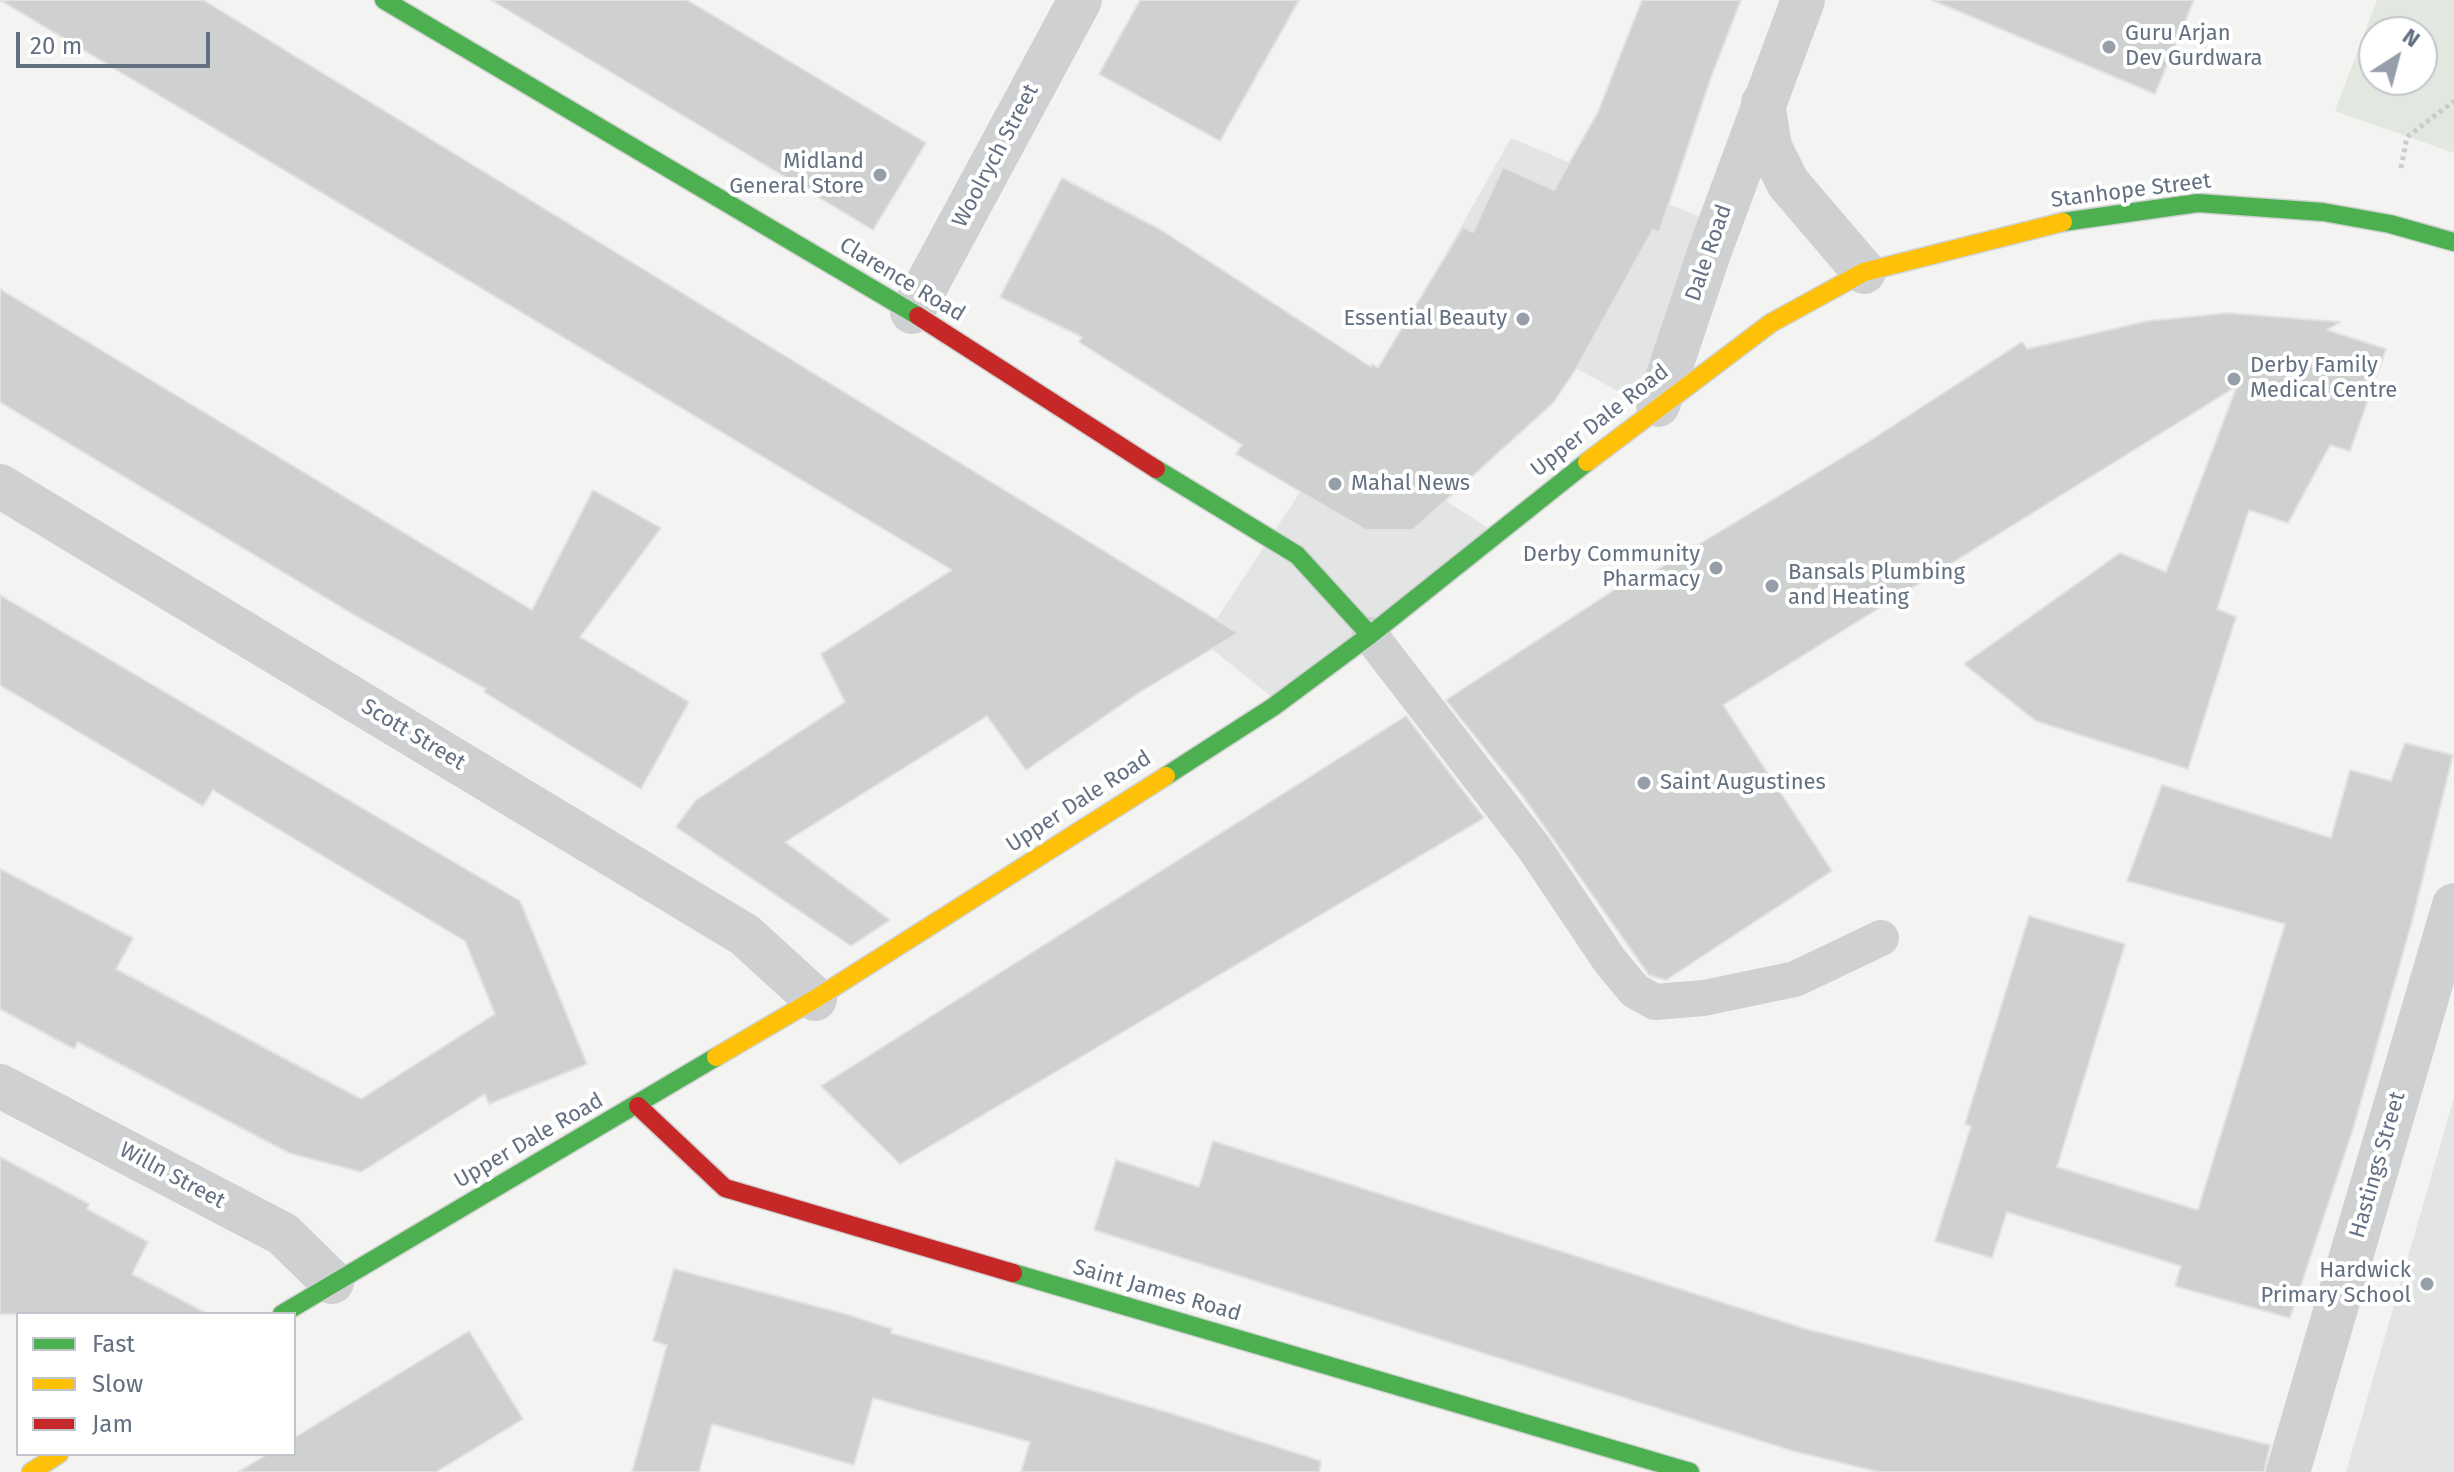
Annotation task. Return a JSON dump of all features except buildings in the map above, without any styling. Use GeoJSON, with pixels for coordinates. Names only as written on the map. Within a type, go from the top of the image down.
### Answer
{"type":"FeatureCollection","features":[{"type":"Feature","properties":{"kind":"street","name":"Clarence Road"},"geometry":{"type":"LineString","coordinates":[[384,0],[912,312],[1129,453],[1297,555],[1370,635]]}},
{"type":"Feature","properties":{"kind":"street","name":"Woolrych Street"},"geometry":{"type":"LineString","coordinates":[[912,312],[1080,0]]}},
{"type":"Feature","properties":{"kind":"street","name":"Dale Road"},"geometry":{"type":"LineString","coordinates":[[1658,405],[1763,103],[1803,0]]}},
{"type":"Feature","properties":{"kind":"street"},"geometry":{"type":"LineString","coordinates":[[1763,103],[1770,147],[1788,183],[1864,272]]}},
{"type":"Feature","properties":{"kind":"street","name":"Stanhope Street"},"geometry":{"type":"LineString","coordinates":[[1864,272],[2039,226],[2198,203],[2323,212],[2390,224],[2454,242]]}},
{"type":"Feature","properties":{"kind":"street","name":"Upper Dale Road"},"geometry":{"type":"LineString","coordinates":[[285,1312],[815,999],[1273,707],[1370,635],[1658,405],[1771,323],[1864,272]]}},
{"type":"Feature","properties":{"kind":"street","name":"Scott Street"},"geometry":{"type":"LineString","coordinates":[[0,486],[745,935],[815,999]]}},
{"type":"Feature","properties":{"kind":"street","name":"Hastings Street"},"geometry":{"type":"LineString","coordinates":[[2288,1472],[2454,905]]}},
{"type":"Feature","properties":{"kind":"street","name":"Willn Street"},"geometry":{"type":"LineString","coordinates":[[0,1086],[283,1234],[332,1282]]}},
{"type":"Feature","properties":{"kind":"street","name":"Saint James Road"},"geometry":{"type":"LineString","coordinates":[[638,1106],[725,1188],[1690,1472]]}},
{"type":"Feature","properties":{"kind":"street"},"geometry":{"type":"LineString","coordinates":[[31,1472],[56,1456]]}},
{"type":"Feature","properties":{"kind":"lane"},"geometry":{"type":"LineString","coordinates":[[1370,635],[1535,849],[1610,961],[1635,991],[1655,1002],[1704,998],[1795,979],[1881,938]]}},
{"type":"Feature","properties":{"kind":"path"},"geometry":{"type":"LineString","coordinates":[[2390,224],[2407,137],[2454,101]]}},
{"type":"Feature","properties":{"kind":"shaded area"},"geometry":{"type":"Polygon","coordinates":[[[2377,0],[2454,0],[2454,153],[2335,111],[2358,50],[2358,96],[2438,96],[2438,16],[2371,16],[2377,0]]]}},
{"type":"Feature","properties":{"kind":"shaded area"},"geometry":{"type":"Polygon","coordinates":[[[1511,138],[1707,220],[1637,402],[1428,285],[1511,138]]]}},
{"type":"Feature","properties":{"kind":"shaded area"},"geometry":{"type":"Polygon","coordinates":[[[1339,433],[1501,536],[1279,703],[1202,641],[1339,433]]]}},
{"type":"Feature","properties":{"kind":"shaded area","name":"Hardwick Primary School"},"geometry":{"type":"Polygon","coordinates":[[[2454,1097],[2454,1472],[2346,1472],[2454,1097]]]}},
{"type":"Feature","properties":{"kind":"traffic: fast"},"geometry":{"type":"LineString","coordinates":[[384,0],[918,316]]}},
{"type":"Feature","properties":{"kind":"traffic: fast"},"geometry":{"type":"LineString","coordinates":[[2063,222],[2198,203],[2323,212],[2390,224],[2454,242]]}},
{"type":"Feature","properties":{"kind":"traffic: fast"},"geometry":{"type":"LineString","coordinates":[[1166,776],[1273,707],[1370,635],[1587,462]]}},
{"type":"Feature","properties":{"kind":"traffic: fast"},"geometry":{"type":"LineString","coordinates":[[1156,469],[1297,555],[1370,635]]}},
{"type":"Feature","properties":{"kind":"traffic: fast"},"geometry":{"type":"LineString","coordinates":[[285,1312],[716,1057]]}},
{"type":"Feature","properties":{"kind":"traffic: fast"},"geometry":{"type":"LineString","coordinates":[[1013,1273],[1690,1472]]}},
{"type":"Feature","properties":{"kind":"traffic: slow"},"geometry":{"type":"LineString","coordinates":[[1587,462],[1771,323],[1864,272],[2063,222]]}},
{"type":"Feature","properties":{"kind":"traffic: slow"},"geometry":{"type":"LineString","coordinates":[[716,1057],[815,999],[1166,776]]}},
{"type":"Feature","properties":{"kind":"traffic: slow"},"geometry":{"type":"LineString","coordinates":[[31,1472],[56,1456]]}},
{"type":"Feature","properties":{"kind":"traffic: jam"},"geometry":{"type":"LineString","coordinates":[[918,316],[1156,469]]}},
{"type":"Feature","properties":{"kind":"traffic: jam"},"geometry":{"type":"LineString","coordinates":[[638,1106],[725,1188],[1013,1273]]}},
{"type":"Feature","properties":{"kind":"place","name":"Guru Arjan Dev Gurdwara"},"geometry":{"type":"Point","coordinates":[2109,47]}},
{"type":"Feature","properties":{"kind":"place","name":"Midland General Store"},"geometry":{"type":"Point","coordinates":[880,175]}},
{"type":"Feature","properties":{"kind":"place","name":"Essential Beauty"},"geometry":{"type":"Point","coordinates":[1523,319]}},
{"type":"Feature","properties":{"kind":"place","name":"Derby Family Medical Centre"},"geometry":{"type":"Point","coordinates":[2234,379]}},
{"type":"Feature","properties":{"kind":"place","name":"Mahal News"},"geometry":{"type":"Point","coordinates":[1335,484]}},
{"type":"Feature","properties":{"kind":"place","name":"Derby Community Pharmacy"},"geometry":{"type":"Point","coordinates":[1716,568]}},
{"type":"Feature","properties":{"kind":"place","name":"Bansals Plumbing and Heating"},"geometry":{"type":"Point","coordinates":[1772,586]}},
{"type":"Feature","properties":{"kind":"place","name":"Saint Augustines"},"geometry":{"type":"Point","coordinates":[1644,783]}},
{"type":"Feature","properties":{"kind":"place","name":"Hardwick Primary School"},"geometry":{"type":"Point","coordinates":[2427,1284]}}]}
